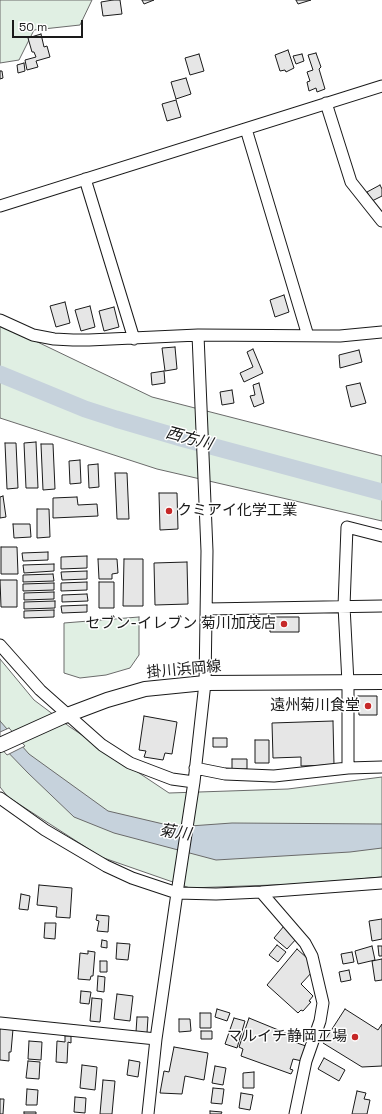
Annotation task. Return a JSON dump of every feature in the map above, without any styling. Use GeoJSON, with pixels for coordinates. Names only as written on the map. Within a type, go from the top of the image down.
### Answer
{"type":"FeatureCollection","features":[{"type":"Feature","properties":{"kind":"main road","name":"掛川浜岡線"},"geometry":{"type":"LineString","coordinates":[[0,745],[64,716],[107,700],[145,689],[205,683],[382,682]]}},
{"type":"Feature","properties":{"kind":"street"},"geometry":{"type":"LineString","coordinates":[[0,206],[382,86]]}},
{"type":"Feature","properties":{"kind":"street"},"geometry":{"type":"LineString","coordinates":[[326,103],[351,182],[382,221]]}},
{"type":"Feature","properties":{"kind":"street"},"geometry":{"type":"LineString","coordinates":[[246,129],[308,336]]}},
{"type":"Feature","properties":{"kind":"street"},"geometry":{"type":"LineString","coordinates":[[85,179],[134,338]]}},
{"type":"Feature","properties":{"kind":"street"},"geometry":{"type":"LineString","coordinates":[[0,320],[33,335],[54,340],[198,336],[340,336],[382,332]]}},
{"type":"Feature","properties":{"kind":"street"},"geometry":{"type":"LineString","coordinates":[[148,1114],[156,1039],[193,785],[205,683],[207,551],[198,336]]}},
{"type":"Feature","properties":{"kind":"street"},"geometry":{"type":"LineString","coordinates":[[348,768],[348,683],[344,606],[347,527],[382,536]]}},
{"type":"Feature","properties":{"kind":"street"},"geometry":{"type":"LineString","coordinates":[[207,609],[382,606]]}},
{"type":"Feature","properties":{"kind":"street"},"geometry":{"type":"LineString","coordinates":[[0,645],[64,716],[102,745],[130,763],[172,779],[193,785]]}},
{"type":"Feature","properties":{"kind":"street"},"geometry":{"type":"LineString","coordinates":[[195,768],[225,774],[274,776],[348,768],[382,767]]}},
{"type":"Feature","properties":{"kind":"street"},"geometry":{"type":"LineString","coordinates":[[0,798],[45,830],[106,866],[132,878],[177,891],[216,894],[382,883]]}},
{"type":"Feature","properties":{"kind":"street"},"geometry":{"type":"LineString","coordinates":[[261,892],[305,943],[312,956],[323,1003],[320,1021],[306,1061],[295,1114]]}},
{"type":"Feature","properties":{"kind":"street"},"geometry":{"type":"LineString","coordinates":[[0,1023],[156,1039]]}},
{"type":"Feature","properties":{"kind":"green space"},"geometry":{"type":"Polygon","coordinates":[[[0,0],[92,0],[80,25],[34,30],[19,60],[0,63],[0,0]]]}},
{"type":"Feature","properties":{"kind":"green space"},"geometry":{"type":"Polygon","coordinates":[[[0,324],[152,397],[382,456],[382,521],[157,469],[0,418],[0,324]]]}},
{"type":"Feature","properties":{"kind":"green space"},"geometry":{"type":"Polygon","coordinates":[[[139,617],[139,655],[130,668],[106,675],[80,678],[64,673],[64,623],[139,617]]]}},
{"type":"Feature","properties":{"kind":"green space"},"geometry":{"type":"Polygon","coordinates":[[[0,659],[34,700],[70,727],[169,793],[288,789],[382,777],[382,877],[300,884],[190,888],[101,857],[8,797],[0,787],[0,659]]]}},
{"type":"Feature","properties":{"kind":"water","name":"菊川"},"geometry":{"type":"Polygon","coordinates":[[[0,721],[29,754],[108,811],[176,827],[232,823],[382,824],[382,848],[350,852],[216,860],[114,833],[74,817],[28,773],[0,744],[0,721]]]}},
{"type":"Feature","properties":{"kind":"pier"},"geometry":{"type":"Polygon","coordinates":[[[9,728],[25,746],[7,755],[0,747],[0,732],[9,728]]]}},
{"type":"Feature","properties":{"kind":"building"},"geometry":{"type":"Polygon","coordinates":[[[120,0],[122,14],[103,16],[101,2],[120,0]]]}},
{"type":"Feature","properties":{"kind":"building"},"geometry":{"type":"Polygon","coordinates":[[[142,0],[154,0],[144,4],[142,0]]]}},
{"type":"Feature","properties":{"kind":"building"},"geometry":{"type":"Polygon","coordinates":[[[296,0],[311,0],[298,4],[296,0]]]}},
{"type":"Feature","properties":{"kind":"building"},"geometry":{"type":"Polygon","coordinates":[[[41,34],[44,47],[47,46],[50,57],[36,61],[38,67],[27,70],[25,60],[36,57],[34,52],[32,52],[28,38],[41,34]]]}},
{"type":"Feature","properties":{"kind":"building"},"geometry":{"type":"Polygon","coordinates":[[[288,50],[294,68],[286,72],[285,70],[280,71],[275,55],[288,50]]]}},
{"type":"Feature","properties":{"kind":"building"},"geometry":{"type":"Polygon","coordinates":[[[316,53],[321,67],[319,69],[325,89],[317,92],[316,88],[309,91],[307,82],[310,81],[307,72],[313,70],[308,55],[316,53]]]}},
{"type":"Feature","properties":{"kind":"building"},"geometry":{"type":"Polygon","coordinates":[[[199,54],[204,71],[190,75],[185,58],[199,54]]]}},
{"type":"Feature","properties":{"kind":"building"},"geometry":{"type":"Polygon","coordinates":[[[302,54],[304,61],[296,64],[293,56],[302,54]]]}},
{"type":"Feature","properties":{"kind":"building"},"geometry":{"type":"Polygon","coordinates":[[[24,63],[25,71],[18,73],[17,65],[24,63]]]}},
{"type":"Feature","properties":{"kind":"building"},"geometry":{"type":"Polygon","coordinates":[[[0,71],[2,71],[3,78],[0,79],[0,71]]]}},
{"type":"Feature","properties":{"kind":"building"},"geometry":{"type":"Polygon","coordinates":[[[186,78],[191,94],[176,99],[171,82],[186,78]]]}},
{"type":"Feature","properties":{"kind":"building"},"geometry":{"type":"Polygon","coordinates":[[[176,100],[181,117],[167,121],[162,104],[176,100]]]}},
{"type":"Feature","properties":{"kind":"building"},"geometry":{"type":"Polygon","coordinates":[[[380,185],[382,189],[382,196],[372,201],[367,192],[380,185]]]}},
{"type":"Feature","properties":{"kind":"building"},"geometry":{"type":"Polygon","coordinates":[[[284,295],[289,312],[275,317],[270,300],[284,295]]]}},
{"type":"Feature","properties":{"kind":"building"},"geometry":{"type":"Polygon","coordinates":[[[65,302],[70,323],[56,327],[50,306],[65,302]]]}},
{"type":"Feature","properties":{"kind":"building"},"geometry":{"type":"Polygon","coordinates":[[[90,306],[95,327],[81,331],[75,310],[90,306]]]}},
{"type":"Feature","properties":{"kind":"building"},"geometry":{"type":"Polygon","coordinates":[[[114,307],[119,327],[104,331],[99,311],[114,307]]]}},
{"type":"Feature","properties":{"kind":"building"},"geometry":{"type":"Polygon","coordinates":[[[175,347],[177,369],[165,371],[162,348],[175,347]]]}},
{"type":"Feature","properties":{"kind":"building"},"geometry":{"type":"Polygon","coordinates":[[[253,349],[263,373],[244,382],[240,373],[253,367],[247,352],[253,349]]]}},
{"type":"Feature","properties":{"kind":"building"},"geometry":{"type":"Polygon","coordinates":[[[359,350],[362,362],[340,368],[339,355],[359,350]]]}},
{"type":"Feature","properties":{"kind":"building"},"geometry":{"type":"Polygon","coordinates":[[[164,371],[165,383],[152,385],[151,373],[164,371]]]}},
{"type":"Feature","properties":{"kind":"building"},"geometry":{"type":"Polygon","coordinates":[[[259,383],[264,403],[254,407],[250,396],[255,395],[253,385],[259,383]]]}},
{"type":"Feature","properties":{"kind":"building"},"geometry":{"type":"Polygon","coordinates":[[[360,383],[366,403],[351,407],[346,386],[360,383]]]}},
{"type":"Feature","properties":{"kind":"building"},"geometry":{"type":"Polygon","coordinates":[[[232,390],[234,403],[222,405],[220,392],[232,390]]]}},
{"type":"Feature","properties":{"kind":"building"},"geometry":{"type":"Polygon","coordinates":[[[36,442],[38,488],[26,488],[24,443],[36,442]]]}},
{"type":"Feature","properties":{"kind":"building"},"geometry":{"type":"Polygon","coordinates":[[[5,443],[16,443],[18,488],[7,489],[5,443]]]}},
{"type":"Feature","properties":{"kind":"building"},"geometry":{"type":"Polygon","coordinates":[[[41,444],[53,444],[55,489],[43,490],[41,444]]]}},
{"type":"Feature","properties":{"kind":"building"},"geometry":{"type":"Polygon","coordinates":[[[80,460],[81,483],[70,484],[69,461],[80,460]]]}},
{"type":"Feature","properties":{"kind":"building"},"geometry":{"type":"Polygon","coordinates":[[[98,464],[99,487],[89,488],[88,465],[98,464]]]}},
{"type":"Feature","properties":{"kind":"building"},"geometry":{"type":"Polygon","coordinates":[[[115,473],[127,473],[129,519],[117,519],[115,473]]]}},
{"type":"Feature","properties":{"kind":"building","name":"クミアイ化学工業"},"geometry":{"type":"Polygon","coordinates":[[[159,493],[177,493],[178,529],[160,530],[159,493]]]}},
{"type":"Feature","properties":{"kind":"building"},"geometry":{"type":"Polygon","coordinates":[[[3,496],[6,517],[0,518],[0,497],[3,496]]]}},
{"type":"Feature","properties":{"kind":"building"},"geometry":{"type":"Polygon","coordinates":[[[77,497],[78,505],[97,504],[98,516],[53,518],[53,498],[77,497]]]}},
{"type":"Feature","properties":{"kind":"building"},"geometry":{"type":"Polygon","coordinates":[[[37,509],[49,509],[50,537],[37,538],[37,509]]]}},
{"type":"Feature","properties":{"kind":"building"},"geometry":{"type":"Polygon","coordinates":[[[13,524],[30,524],[31,537],[14,538],[13,524]]]}},
{"type":"Feature","properties":{"kind":"building"},"geometry":{"type":"Polygon","coordinates":[[[1,547],[17,547],[18,574],[1,574],[1,547]]]}},
{"type":"Feature","properties":{"kind":"building"},"geometry":{"type":"Polygon","coordinates":[[[48,552],[48,560],[23,561],[22,553],[48,552]]]}},
{"type":"Feature","properties":{"kind":"building"},"geometry":{"type":"Polygon","coordinates":[[[87,556],[87,568],[61,569],[61,557],[87,556]]]}},
{"type":"Feature","properties":{"kind":"building"},"geometry":{"type":"Polygon","coordinates":[[[98,559],[117,559],[118,573],[112,574],[112,579],[99,579],[98,559]]]}},
{"type":"Feature","properties":{"kind":"building"},"geometry":{"type":"Polygon","coordinates":[[[124,559],[143,559],[143,606],[123,606],[124,559]]]}},
{"type":"Feature","properties":{"kind":"building"},"geometry":{"type":"Polygon","coordinates":[[[187,562],[188,604],[155,605],[154,563],[187,562]]]}},
{"type":"Feature","properties":{"kind":"building"},"geometry":{"type":"Polygon","coordinates":[[[54,564],[54,571],[24,573],[23,565],[54,564]]]}},
{"type":"Feature","properties":{"kind":"building"},"geometry":{"type":"Polygon","coordinates":[[[87,571],[87,579],[62,580],[61,572],[87,571]]]}},
{"type":"Feature","properties":{"kind":"building"},"geometry":{"type":"Polygon","coordinates":[[[53,574],[54,581],[23,582],[23,575],[53,574]]]}},
{"type":"Feature","properties":{"kind":"building"},"geometry":{"type":"Polygon","coordinates":[[[0,580],[17,580],[17,607],[1,607],[0,580]]]}},
{"type":"Feature","properties":{"kind":"building"},"geometry":{"type":"Polygon","coordinates":[[[87,582],[87,590],[61,591],[61,583],[87,582]]]}},
{"type":"Feature","properties":{"kind":"building"},"geometry":{"type":"Polygon","coordinates":[[[99,582],[114,582],[114,608],[99,608],[99,582]]]}},
{"type":"Feature","properties":{"kind":"building"},"geometry":{"type":"Polygon","coordinates":[[[54,583],[54,590],[23,591],[23,584],[54,583]]]}},
{"type":"Feature","properties":{"kind":"building"},"geometry":{"type":"Polygon","coordinates":[[[54,592],[54,599],[24,600],[24,593],[54,592]]]}},
{"type":"Feature","properties":{"kind":"building"},"geometry":{"type":"Polygon","coordinates":[[[87,594],[88,601],[62,602],[62,595],[87,594]]]}},
{"type":"Feature","properties":{"kind":"building"},"geometry":{"type":"Polygon","coordinates":[[[55,601],[55,608],[24,609],[24,602],[55,601]]]}},
{"type":"Feature","properties":{"kind":"building"},"geometry":{"type":"Polygon","coordinates":[[[87,605],[87,612],[62,613],[61,606],[87,605]]]}},
{"type":"Feature","properties":{"kind":"building"},"geometry":{"type":"Polygon","coordinates":[[[54,610],[54,617],[24,618],[24,611],[54,610]]]}},
{"type":"Feature","properties":{"kind":"building","name":"セブン-イレブン 菊川加茂店"},"geometry":{"type":"Polygon","coordinates":[[[270,617],[299,617],[299,632],[270,632],[270,617]]]}},
{"type":"Feature","properties":{"kind":"building","name":"遠州菊川食堂"},"geometry":{"type":"Polygon","coordinates":[[[358,696],[377,696],[377,715],[359,715],[358,696]]]}},
{"type":"Feature","properties":{"kind":"building"},"geometry":{"type":"Polygon","coordinates":[[[144,716],[177,722],[172,754],[165,753],[163,760],[144,757],[146,751],[139,750],[144,716]]]}},
{"type":"Feature","properties":{"kind":"building"},"geometry":{"type":"Polygon","coordinates":[[[333,721],[334,765],[301,766],[301,757],[273,758],[272,723],[333,721]]]}},
{"type":"Feature","properties":{"kind":"building"},"geometry":{"type":"Polygon","coordinates":[[[213,738],[227,738],[227,747],[213,747],[213,738]]]}},
{"type":"Feature","properties":{"kind":"building"},"geometry":{"type":"Polygon","coordinates":[[[255,740],[269,740],[269,763],[255,763],[255,740]]]}},
{"type":"Feature","properties":{"kind":"building"},"geometry":{"type":"Polygon","coordinates":[[[232,759],[247,759],[247,769],[232,770],[232,759]]]}},
{"type":"Feature","properties":{"kind":"building"},"geometry":{"type":"Polygon","coordinates":[[[39,885],[72,888],[70,918],[56,917],[57,907],[37,905],[39,885]]]}},
{"type":"Feature","properties":{"kind":"building"},"geometry":{"type":"Polygon","coordinates":[[[21,894],[30,896],[28,910],[19,909],[21,894]]]}},
{"type":"Feature","properties":{"kind":"building"},"geometry":{"type":"Polygon","coordinates":[[[97,915],[109,916],[108,932],[97,931],[99,921],[96,920],[97,915]]]}},
{"type":"Feature","properties":{"kind":"building"},"geometry":{"type":"Polygon","coordinates":[[[382,919],[382,939],[372,941],[369,921],[382,919]]]}},
{"type":"Feature","properties":{"kind":"building"},"geometry":{"type":"Polygon","coordinates":[[[45,923],[56,923],[55,939],[44,938],[45,923]]]}},
{"type":"Feature","properties":{"kind":"building"},"geometry":{"type":"Polygon","coordinates":[[[284,926],[297,938],[287,949],[274,938],[284,926]]]}},
{"type":"Feature","properties":{"kind":"building"},"geometry":{"type":"Polygon","coordinates":[[[102,940],[107,941],[107,948],[101,947],[102,940]]]}},
{"type":"Feature","properties":{"kind":"building"},"geometry":{"type":"Polygon","coordinates":[[[117,943],[130,944],[128,960],[116,959],[117,943]]]}},
{"type":"Feature","properties":{"kind":"building"},"geometry":{"type":"Polygon","coordinates":[[[277,945],[286,952],[278,962],[269,955],[277,945]]]}},
{"type":"Feature","properties":{"kind":"building"},"geometry":{"type":"Polygon","coordinates":[[[372,946],[375,960],[358,964],[355,951],[372,946]]]}},
{"type":"Feature","properties":{"kind":"building"},"geometry":{"type":"Polygon","coordinates":[[[378,946],[382,946],[382,956],[379,956],[378,946]]]}},
{"type":"Feature","properties":{"kind":"building"},"geometry":{"type":"Polygon","coordinates":[[[297,949],[307,958],[313,971],[301,984],[313,996],[309,1001],[311,1002],[303,1011],[301,1010],[298,1013],[267,985],[297,949]]]}},
{"type":"Feature","properties":{"kind":"building"},"geometry":{"type":"Polygon","coordinates":[[[88,951],[95,952],[93,976],[91,976],[90,980],[78,979],[80,953],[88,954],[88,951]]]}},
{"type":"Feature","properties":{"kind":"building"},"geometry":{"type":"Polygon","coordinates":[[[352,952],[354,962],[343,964],[341,954],[352,952]]]}},
{"type":"Feature","properties":{"kind":"building"},"geometry":{"type":"Polygon","coordinates":[[[382,959],[382,980],[375,981],[372,961],[382,959]]]}},
{"type":"Feature","properties":{"kind":"building"},"geometry":{"type":"Polygon","coordinates":[[[100,961],[107,961],[107,972],[100,972],[100,961]]]}},
{"type":"Feature","properties":{"kind":"building"},"geometry":{"type":"Polygon","coordinates":[[[349,970],[351,980],[341,982],[339,972],[349,970]]]}},
{"type":"Feature","properties":{"kind":"building"},"geometry":{"type":"Polygon","coordinates":[[[98,976],[105,977],[104,992],[97,991],[98,976]]]}},
{"type":"Feature","properties":{"kind":"building"},"geometry":{"type":"Polygon","coordinates":[[[81,991],[91,992],[89,1004],[80,1003],[81,991]]]}},
{"type":"Feature","properties":{"kind":"building"},"geometry":{"type":"Polygon","coordinates":[[[117,994],[133,996],[130,1021],[114,1019],[117,994]]]}},
{"type":"Feature","properties":{"kind":"building"},"geometry":{"type":"Polygon","coordinates":[[[92,998],[102,999],[100,1022],[90,1021],[92,998]]]}},
{"type":"Feature","properties":{"kind":"building"},"geometry":{"type":"Polygon","coordinates":[[[217,1009],[230,1013],[227,1021],[215,1017],[217,1009]]]}},
{"type":"Feature","properties":{"kind":"building","name":"マルイチ静岡工場"},"geometry":{"type":"Polygon","coordinates":[[[345,1009],[378,1030],[382,1024],[382,1066],[362,1067],[323,1043],[345,1009]]]}},
{"type":"Feature","properties":{"kind":"building"},"geometry":{"type":"Polygon","coordinates":[[[200,1013],[211,1013],[211,1028],[200,1028],[200,1013]]]}},
{"type":"Feature","properties":{"kind":"building"},"geometry":{"type":"Polygon","coordinates":[[[137,1017],[148,1017],[147,1033],[136,1032],[137,1017]]]}},
{"type":"Feature","properties":{"kind":"building"},"geometry":{"type":"Polygon","coordinates":[[[234,1018],[245,1021],[237,1048],[225,1044],[234,1018]]]}},
{"type":"Feature","properties":{"kind":"building"},"geometry":{"type":"Polygon","coordinates":[[[249,1018],[293,1036],[291,1041],[306,1046],[302,1061],[293,1059],[290,1069],[293,1070],[291,1074],[241,1056],[243,1049],[239,1047],[249,1018]]]}},
{"type":"Feature","properties":{"kind":"building"},"geometry":{"type":"Polygon","coordinates":[[[179,1019],[190,1019],[191,1031],[179,1032],[179,1019]]]}},
{"type":"Feature","properties":{"kind":"building"},"geometry":{"type":"Polygon","coordinates":[[[1,1028],[13,1029],[9,1061],[0,1060],[1,1028]]]}},
{"type":"Feature","properties":{"kind":"building"},"geometry":{"type":"Polygon","coordinates":[[[201,1031],[212,1031],[212,1039],[201,1039],[201,1031]]]}},
{"type":"Feature","properties":{"kind":"building"},"geometry":{"type":"Polygon","coordinates":[[[65,1036],[71,1036],[71,1043],[68,1042],[67,1063],[56,1062],[57,1041],[65,1042],[65,1036]]]}},
{"type":"Feature","properties":{"kind":"building"},"geometry":{"type":"Polygon","coordinates":[[[29,1041],[42,1042],[41,1060],[28,1059],[29,1041]]]}},
{"type":"Feature","properties":{"kind":"building"},"geometry":{"type":"Polygon","coordinates":[[[174,1047],[208,1053],[204,1080],[185,1076],[182,1094],[160,1093],[164,1071],[169,1072],[174,1047]]]}},
{"type":"Feature","properties":{"kind":"building"},"geometry":{"type":"Polygon","coordinates":[[[324,1058],[345,1070],[339,1081],[318,1069],[324,1058]]]}},
{"type":"Feature","properties":{"kind":"building"},"geometry":{"type":"Polygon","coordinates":[[[129,1060],[140,1062],[138,1077],[127,1075],[129,1060]]]}},
{"type":"Feature","properties":{"kind":"building"},"geometry":{"type":"Polygon","coordinates":[[[28,1061],[40,1062],[39,1079],[26,1078],[28,1061]]]}},
{"type":"Feature","properties":{"kind":"building"},"geometry":{"type":"Polygon","coordinates":[[[82,1065],[97,1067],[95,1090],[80,1088],[82,1065]]]}},
{"type":"Feature","properties":{"kind":"building"},"geometry":{"type":"Polygon","coordinates":[[[215,1066],[226,1068],[223,1085],[212,1083],[215,1066]]]}},
{"type":"Feature","properties":{"kind":"building"},"geometry":{"type":"Polygon","coordinates":[[[254,1072],[254,1088],[243,1088],[243,1073],[254,1072]]]}},
{"type":"Feature","properties":{"kind":"building"},"geometry":{"type":"Polygon","coordinates":[[[103,1080],[115,1081],[112,1114],[100,1114],[103,1080]]]}},
{"type":"Feature","properties":{"kind":"building"},"geometry":{"type":"Polygon","coordinates":[[[213,1088],[224,1089],[222,1104],[211,1103],[213,1088]]]}},
{"type":"Feature","properties":{"kind":"building"},"geometry":{"type":"Polygon","coordinates":[[[27,1089],[38,1090],[37,1105],[26,1105],[27,1089]]]}},
{"type":"Feature","properties":{"kind":"building"},"geometry":{"type":"Polygon","coordinates":[[[357,1091],[366,1093],[364,1099],[370,1100],[367,1114],[352,1114],[357,1091]]]}},
{"type":"Feature","properties":{"kind":"building"},"geometry":{"type":"Polygon","coordinates":[[[241,1093],[253,1095],[250,1110],[239,1108],[241,1093]]]}},
{"type":"Feature","properties":{"kind":"building"},"geometry":{"type":"Polygon","coordinates":[[[75,1097],[86,1098],[85,1113],[74,1112],[75,1097]]]}},
{"type":"Feature","properties":{"kind":"building"},"geometry":{"type":"Polygon","coordinates":[[[0,1099],[4,1099],[3,1114],[0,1114],[0,1099]]]}},
{"type":"Feature","properties":{"kind":"building"},"geometry":{"type":"Polygon","coordinates":[[[210,1111],[222,1112],[221,1114],[210,1114],[210,1111]]]}},
{"type":"Feature","properties":{"kind":"building"},"geometry":{"type":"Polygon","coordinates":[[[24,1112],[36,1112],[36,1114],[24,1114],[24,1112]]]}},
{"type":"Feature","properties":{"kind":"waterway","name":"西方川"},"geometry":{"type":"LineString","coordinates":[[0,374],[85,409],[116,419],[382,492]]}},
{"type":"Feature","properties":{"kind":"place","name":"クミアイ化学工業"},"geometry":{"type":"Point","coordinates":[169,511]}},
{"type":"Feature","properties":{"kind":"place","name":"セブン-イレブン 菊川加茂店"},"geometry":{"type":"Point","coordinates":[284,624]}},
{"type":"Feature","properties":{"kind":"place","name":"遠州菊川食堂"},"geometry":{"type":"Point","coordinates":[368,706]}},
{"type":"Feature","properties":{"kind":"place","name":"マルイチ静岡工場"},"geometry":{"type":"Point","coordinates":[355,1037]}}]}
